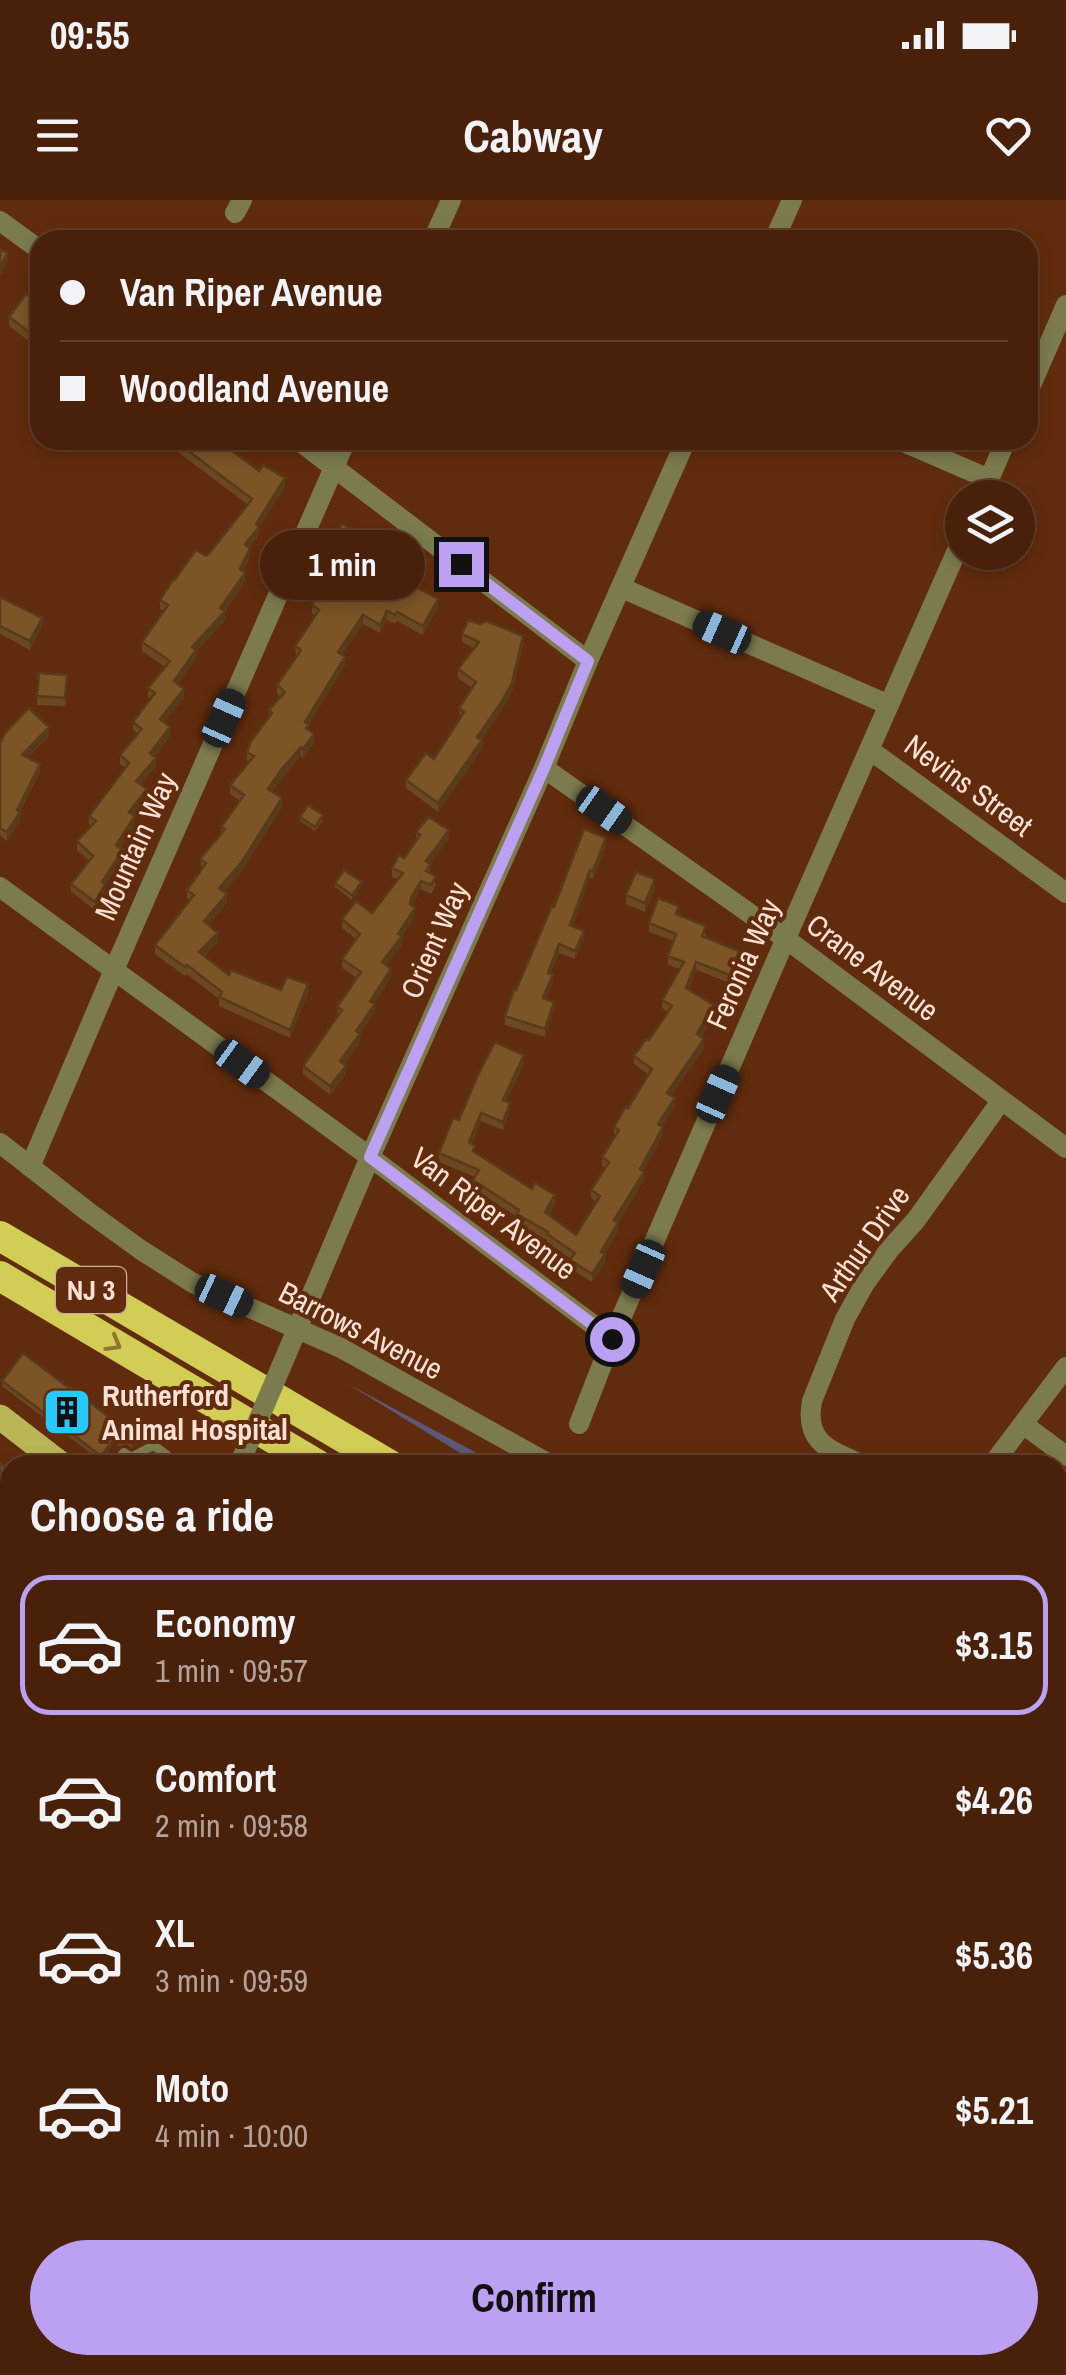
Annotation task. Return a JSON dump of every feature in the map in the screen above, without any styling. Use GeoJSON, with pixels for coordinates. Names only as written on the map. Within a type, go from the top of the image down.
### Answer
{"type":"FeatureCollection","features":[{"type":"Feature","properties":{"kind":"highway","name":"NJ 3"},"geometry":{"type":"LineString","coordinates":[[0,1236],[373,1455]]}},
{"type":"Feature","properties":{"kind":"highway","name":"NJ 3"},"geometry":{"type":"LineString","coordinates":[[0,1276],[301,1455]]}},
{"type":"Feature","properties":{"kind":"main road"},"geometry":{"type":"LineString","coordinates":[[0,1417],[49,1455]]}},
{"type":"Feature","properties":{"kind":"street"},"geometry":{"type":"LineString","coordinates":[[438,230],[451,200]]}},
{"type":"Feature","properties":{"kind":"street"},"geometry":{"type":"LineString","coordinates":[[778,230],[792,200]]}},
{"type":"Feature","properties":{"kind":"street"},"geometry":{"type":"LineString","coordinates":[[0,221],[30,243]]}},
{"type":"Feature","properties":{"kind":"street"},"geometry":{"type":"LineString","coordinates":[[1038,370],[1064,312]]}},
{"type":"Feature","properties":{"kind":"street"},"geometry":{"type":"LineString","coordinates":[[311,450],[588,661]]}},
{"type":"Feature","properties":{"kind":"street","name":"Mountain Way"},"geometry":{"type":"LineString","coordinates":[[30,1167],[342,450]]}},
{"type":"Feature","properties":{"kind":"street","name":"Orient Way"},"geometry":{"type":"LineString","coordinates":[[242,1455],[682,450]]}},
{"type":"Feature","properties":{"kind":"street"},"geometry":{"type":"LineString","coordinates":[[917,450],[971,480]]}},
{"type":"Feature","properties":{"kind":"street"},"geometry":{"type":"LineString","coordinates":[[988,480],[1002,450]]}},
{"type":"Feature","properties":{"kind":"street"},"geometry":{"type":"LineString","coordinates":[[890,705],[949,570]]}},
{"type":"Feature","properties":{"kind":"street","name":"Nevins Street"},"geometry":{"type":"LineString","coordinates":[[622,588],[890,705],[870,750],[1066,893]]}},
{"type":"Feature","properties":{"kind":"street","name":"Feronia Way"},"geometry":{"type":"LineString","coordinates":[[579,1424],[612,1339],[870,750]]}},
{"type":"Feature","properties":{"kind":"street","name":"Crane Avenue"},"geometry":{"type":"LineString","coordinates":[[544,768],[786,938],[1066,1148]]}},
{"type":"Feature","properties":{"kind":"street","name":"Van Riper Avenue"},"geometry":{"type":"LineString","coordinates":[[0,886],[612,1339]]}},
{"type":"Feature","properties":{"kind":"street","name":"Arthur Drive"},"geometry":{"type":"LineString","coordinates":[[840,1455],[818,1440],[809,1414],[845,1320],[864,1283],[916,1220],[1001,1101]]}},
{"type":"Feature","properties":{"kind":"street","name":"Barrows Avenue"},"geometry":{"type":"LineString","coordinates":[[0,1143],[100,1221],[180,1274],[341,1348],[533,1455]]}},
{"type":"Feature","properties":{"kind":"street"},"geometry":{"type":"LineString","coordinates":[[1000,1455],[1066,1367]]}},
{"type":"Feature","properties":{"kind":"street"},"geometry":{"type":"LineString","coordinates":[[1023,1424],[1065,1455]]}},
{"type":"Feature","properties":{"kind":"lane"},"geometry":{"type":"LineString","coordinates":[[143,1455],[154,1446],[166,1455]]}},
{"type":"Feature","properties":{"kind":"green space"},"geometry":{"type":"Polygon","coordinates":[[[348,1384],[480,1455],[464,1455],[348,1384]]]}},
{"type":"Feature","properties":{"kind":"building"},"geometry":{"type":"Polygon","coordinates":[[[0,249],[8,253],[0,267],[0,249]]]}},
{"type":"Feature","properties":{"kind":"building"},"geometry":{"type":"Polygon","coordinates":[[[26,294],[30,297],[30,333],[9,317],[26,294]]]}},
{"type":"Feature","properties":{"kind":"building"},"geometry":{"type":"Polygon","coordinates":[[[187,450],[231,450],[259,471],[263,465],[285,478],[256,524],[259,527],[245,544],[250,548],[240,569],[245,573],[220,608],[225,611],[192,647],[196,650],[174,681],[184,689],[160,719],[170,727],[150,753],[156,758],[136,781],[147,789],[129,812],[135,816],[116,845],[123,850],[102,882],[105,884],[95,902],[71,884],[93,856],[77,841],[96,821],[89,816],[129,763],[120,755],[142,729],[133,722],[155,693],[148,688],[170,661],[142,642],[168,605],[160,600],[174,578],[196,550],[206,556],[212,550],[252,499],[187,450]]]}},
{"type":"Feature","properties":{"kind":"building"},"geometry":{"type":"Polygon","coordinates":[[[342,524],[361,534],[357,542],[395,564],[397,561],[419,572],[412,585],[438,599],[423,626],[397,612],[395,615],[387,611],[380,625],[363,615],[338,652],[345,657],[305,722],[314,734],[268,789],[282,798],[241,863],[219,888],[227,894],[204,921],[218,933],[199,952],[229,975],[231,970],[281,990],[287,977],[308,984],[290,1030],[219,997],[222,992],[155,945],[194,895],[187,890],[206,863],[200,859],[225,829],[221,827],[244,795],[230,785],[254,756],[247,752],[251,741],[285,692],[277,685],[301,650],[295,646],[319,610],[312,605],[321,591],[336,601],[350,564],[328,554],[342,524]]]}},
{"type":"Feature","properties":{"kind":"building"},"geometry":{"type":"Polygon","coordinates":[[[0,597],[42,618],[30,641],[0,626],[0,597]]]}},
{"type":"Feature","properties":{"kind":"building"},"geometry":{"type":"Polygon","coordinates":[[[468,620],[480,624],[486,621],[523,636],[512,683],[477,737],[482,740],[438,803],[406,780],[426,753],[434,759],[464,712],[459,708],[476,682],[458,669],[479,642],[462,634],[468,620]]]}},
{"type":"Feature","properties":{"kind":"building"},"geometry":{"type":"Polygon","coordinates":[[[39,673],[67,675],[65,698],[37,696],[39,673]]]}},
{"type":"Feature","properties":{"kind":"building"},"geometry":{"type":"Polygon","coordinates":[[[29,708],[49,727],[22,755],[40,764],[7,832],[0,828],[0,744],[5,733],[29,708]]]}},
{"type":"Feature","properties":{"kind":"building"},"geometry":{"type":"Polygon","coordinates":[[[308,805],[323,815],[315,827],[300,817],[308,805]]]}},
{"type":"Feature","properties":{"kind":"building"},"geometry":{"type":"Polygon","coordinates":[[[429,817],[449,830],[426,861],[430,864],[426,871],[436,876],[431,885],[421,881],[411,898],[410,904],[415,908],[398,934],[402,936],[382,962],[391,969],[370,1001],[375,1004],[356,1031],[360,1034],[340,1061],[346,1066],[330,1086],[303,1066],[342,1010],[337,1007],[361,972],[342,959],[360,934],[342,919],[356,901],[372,913],[403,873],[392,868],[399,855],[404,858],[420,835],[416,832],[429,817]]]}},
{"type":"Feature","properties":{"kind":"building"},"geometry":{"type":"Polygon","coordinates":[[[584,829],[606,838],[570,925],[584,931],[575,951],[559,944],[548,973],[553,974],[543,998],[554,1002],[545,1029],[505,1016],[584,829]]]}},
{"type":"Feature","properties":{"kind":"building"},"geometry":{"type":"Polygon","coordinates":[[[344,870],[362,882],[352,895],[335,883],[344,870]]]}},
{"type":"Feature","properties":{"kind":"building"},"geometry":{"type":"Polygon","coordinates":[[[636,872],[655,879],[645,903],[626,895],[636,872]]]}},
{"type":"Feature","properties":{"kind":"building"},"geometry":{"type":"Polygon","coordinates":[[[658,898],[679,906],[676,914],[706,926],[702,936],[739,951],[730,975],[696,962],[686,988],[714,1005],[697,1034],[704,1039],[667,1093],[675,1098],[658,1124],[663,1127],[640,1169],[644,1172],[614,1220],[618,1223],[592,1274],[570,1260],[575,1253],[473,1180],[479,1170],[439,1153],[453,1118],[459,1120],[495,1042],[524,1055],[503,1100],[510,1103],[503,1122],[481,1113],[469,1142],[475,1146],[473,1151],[532,1189],[535,1183],[555,1195],[545,1212],[576,1235],[600,1196],[591,1190],[609,1162],[602,1157],[619,1130],[614,1127],[652,1069],[634,1056],[672,1006],[662,1000],[684,962],[668,956],[676,934],[649,923],[658,898]]]}},
{"type":"Feature","properties":{"kind":"building","name":"Rutherford Animal Hospital"},"geometry":{"type":"Polygon","coordinates":[[[23,1353],[123,1428],[100,1455],[2,1381],[23,1353]]]}},
{"type":"Feature","properties":{"kind":"building"},"geometry":{"type":"Polygon","coordinates":[[[125,1426],[141,1439],[132,1443],[115,1438],[125,1426]]]}},
{"type":"Feature","properties":{"kind":"place","name":"Rutherford Animal Hospital"},"geometry":{"type":"Point","coordinates":[67,1412]}},
{"type":"Feature","properties":{"kind":"route"},"geometry":{"type":"LineString","coordinates":[[461,564],[588,661],[370,1157],[612,1339]]}}]}
